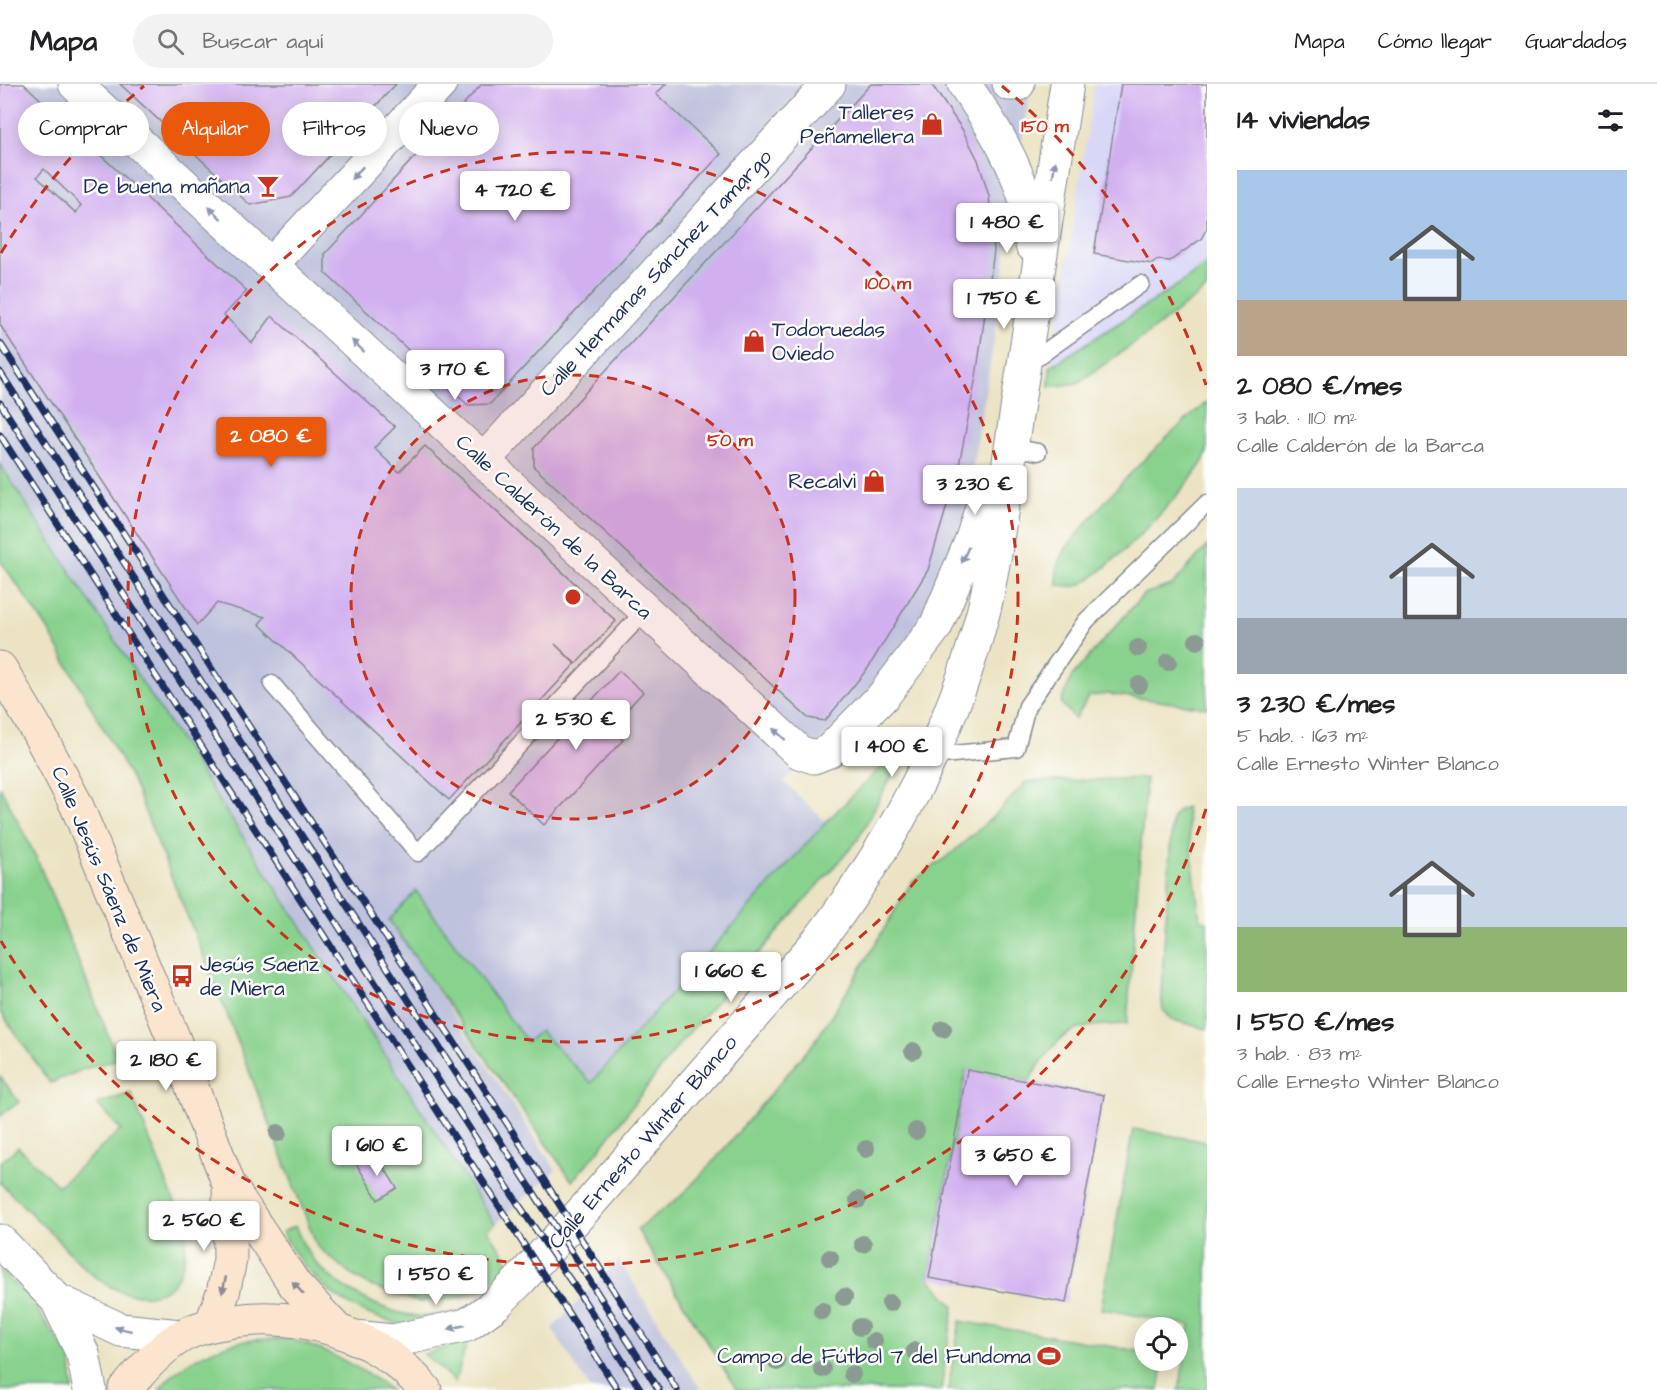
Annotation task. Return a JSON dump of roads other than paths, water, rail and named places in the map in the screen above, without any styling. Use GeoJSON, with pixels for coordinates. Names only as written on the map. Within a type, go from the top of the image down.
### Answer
{"type":"FeatureCollection","features":[{"type":"Feature","properties":{"kind":"main road","name":"Calle Jesús Sáenz de Miera"},"geometry":{"type":"LineString","coordinates":[[0,668],[38,732],[76,804],[172,1037],[229,1185],[295,1285],[346,1334]]}},
{"type":"Feature","properties":{"kind":"main road","name":"Calle Jesús Sáenz de Miera"},"geometry":{"type":"LineString","coordinates":[[211,1325],[230,1260],[229,1185]]}},
{"type":"Feature","properties":{"kind":"main road"},"geometry":{"type":"LineString","coordinates":[[125,1390],[142,1369],[181,1336],[211,1325],[261,1317],[319,1324],[380,1349],[414,1377],[425,1390]]}},
{"type":"Feature","properties":{"kind":"street","name":"Calle Calderón de la Barca"},"geometry":{"type":"LineString","coordinates":[[75,84],[799,752],[814,757],[829,752]]}},
{"type":"Feature","properties":{"kind":"street"},"geometry":{"type":"LineString","coordinates":[[271,265],[440,84]]}},
{"type":"Feature","properties":{"kind":"street","name":"Calle Hermanas Sánchez Tamargo"},"geometry":{"type":"LineString","coordinates":[[483,461],[829,84]]}},
{"type":"Feature","properties":{"kind":"street"},"geometry":{"type":"LineString","coordinates":[[964,84],[991,124],[1016,170],[1029,214],[1036,290]]}},
{"type":"Feature","properties":{"kind":"street"},"geometry":{"type":"LineString","coordinates":[[1009,84],[1018,84]]}},
{"type":"Feature","properties":{"kind":"street","name":"Calle Ernesto Winter Blanco"},"geometry":{"type":"LineString","coordinates":[[829,752],[884,695],[936,626],[972,539],[1023,373],[1067,84]]}},
{"type":"Feature","properties":{"kind":"street","name":"Calle Ernesto Winter Blanco"},"geometry":{"type":"LineString","coordinates":[[346,1334],[393,1341],[467,1324],[496,1304],[520,1280],[820,939],[876,860],[932,756],[968,662],[984,612],[1025,449],[1023,373]]}},
{"type":"Feature","properties":{"kind":"street"},"geometry":{"type":"LineString","coordinates":[[0,1241],[57,1300],[83,1354],[90,1390]]}},
{"type":"Feature","properties":{"kind":"street"},"geometry":{"type":"LineString","coordinates":[[57,1300],[121,1330],[181,1336]]}},
{"type":"Feature","properties":{"kind":"lane"},"geometry":{"type":"LineString","coordinates":[[1023,373],[1142,284]]}},
{"type":"Feature","properties":{"kind":"lane"},"geometry":{"type":"LineString","coordinates":[[932,756],[1016,748],[1027,706],[1086,621],[1207,503]]}},
{"type":"Feature","properties":{"kind":"lane"},"geometry":{"type":"LineString","coordinates":[[272,684],[418,853],[645,611]]}},
{"type":"Feature","properties":{"kind":"railway"},"geometry":{"type":"LineString","coordinates":[[0,343],[547,1185],[677,1390]]}},
{"type":"Feature","properties":{"kind":"railway"},"geometry":{"type":"LineString","coordinates":[[0,372],[534,1193],[659,1390]]}},
{"type":"Feature","properties":{"kind":"railway"},"geometry":{"type":"LineString","coordinates":[[0,403],[641,1390]]}},
{"type":"Feature","properties":{"kind":"railway"},"geometry":{"type":"LineString","coordinates":[[0,435],[618,1390]]}},
{"type":"Feature","properties":{"kind":"place","name":"Talleres Peñamellera"},"geometry":{"type":"Point","coordinates":[932,124]}},
{"type":"Feature","properties":{"kind":"place","name":"De buena mañana"},"geometry":{"type":"Point","coordinates":[268,186]}},
{"type":"Feature","properties":{"kind":"place","name":"Todoruedas Oviedo"},"geometry":{"type":"Point","coordinates":[754,341]}},
{"type":"Feature","properties":{"kind":"place","name":"Recalvi"},"geometry":{"type":"Point","coordinates":[874,481]}},
{"type":"Feature","properties":{"kind":"place","name":"Jesús Saenz de Miera"},"geometry":{"type":"Point","coordinates":[182,976]}},
{"type":"Feature","properties":{"kind":"place","name":"Campo de Fútbol 7 del Fundoma"},"geometry":{"type":"Point","coordinates":[1049,1356]}}]}
